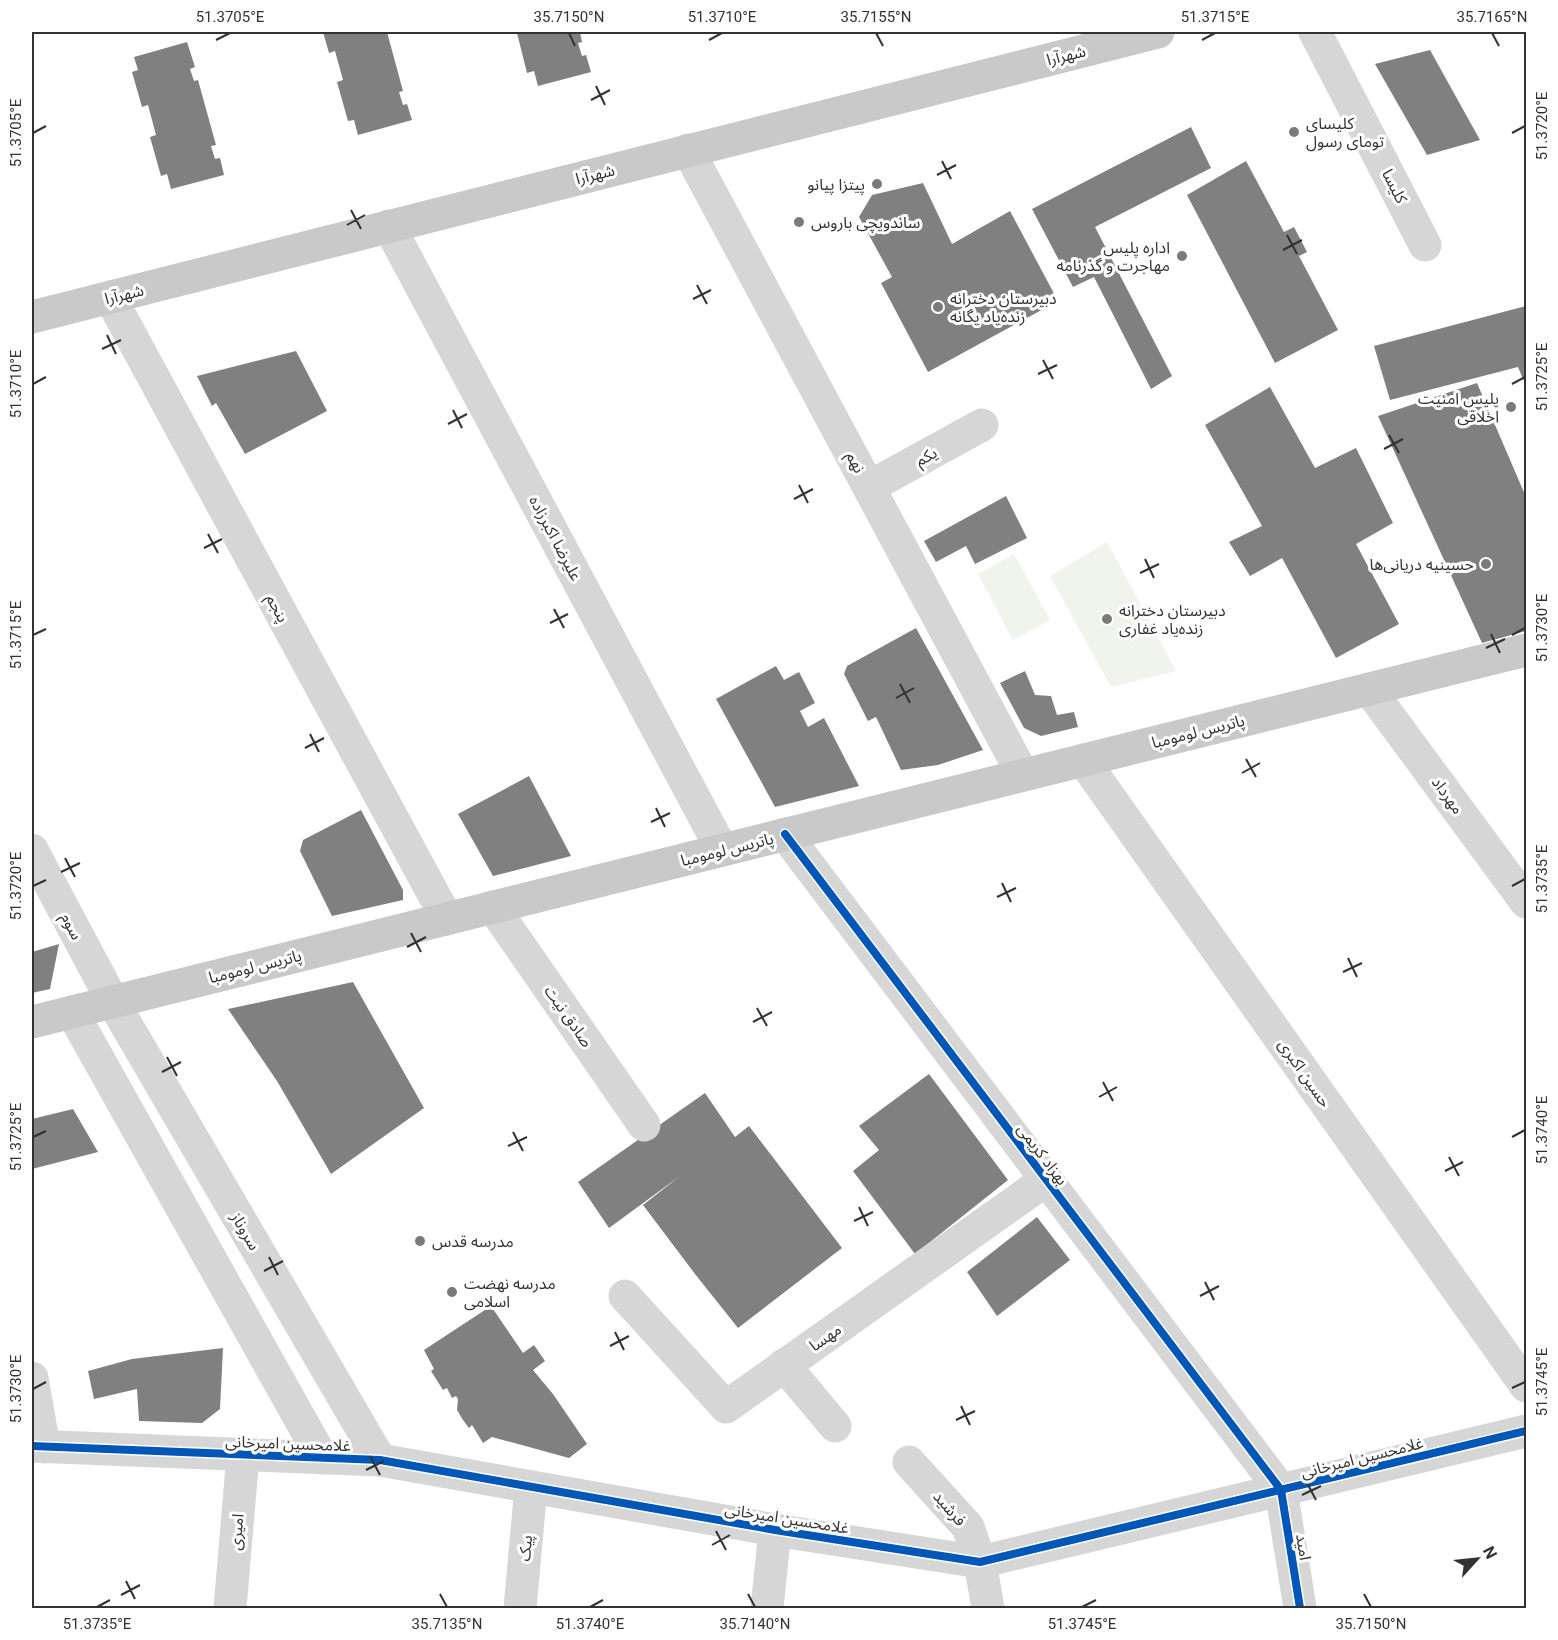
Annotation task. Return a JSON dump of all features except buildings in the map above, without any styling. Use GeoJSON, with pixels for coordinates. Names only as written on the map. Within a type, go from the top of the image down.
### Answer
{"type":"FeatureCollection","features":[{"type":"Feature","properties":{"kind":"main road","name":"شهرآرا"},"geometry":{"type":"LineString","coordinates":[[32,317],[1158,32]]}},
{"type":"Feature","properties":{"kind":"main road","name":"پاتریس لومومبا"},"geometry":{"type":"LineString","coordinates":[[32,1022],[1527,650]]}},
{"type":"Feature","properties":{"kind":"street","name":"کلیسا"},"geometry":{"type":"LineString","coordinates":[[1315,32],[1425,245]]}},
{"type":"Feature","properties":{"kind":"street","name":"نهم"},"geometry":{"type":"LineString","coordinates":[[688,150],[1023,775]]}},
{"type":"Feature","properties":{"kind":"street","name":"علیرضا اکبرزاده"},"geometry":{"type":"LineString","coordinates":[[389,226],[722,850]]}},
{"type":"Feature","properties":{"kind":"street","name":"پنجم"},"geometry":{"type":"LineString","coordinates":[[110,297],[447,919]]}},
{"type":"Feature","properties":{"kind":"street","name":"یکم"},"geometry":{"type":"LineString","coordinates":[[869,488],[982,425]]}},
{"type":"Feature","properties":{"kind":"street","name":"مهرداد"},"geometry":{"type":"LineString","coordinates":[[1369,688],[1527,902]]}},
{"type":"Feature","properties":{"kind":"street","name":"حسین اکبری"},"geometry":{"type":"LineString","coordinates":[[1083,760],[1527,1386]]}},
{"type":"Feature","properties":{"kind":"street","name":"بهزاد کریمی"},"geometry":{"type":"LineString","coordinates":[[785,834],[1281,1490]]}},
{"type":"Feature","properties":{"kind":"street","name":"سوم"},"geometry":{"type":"LineString","coordinates":[[32,850],[113,1002]]}},
{"type":"Feature","properties":{"kind":"street","name":"صادق نیت"},"geometry":{"type":"LineString","coordinates":[[493,907],[644,1125]]}},
{"type":"Feature","properties":{"kind":"street","name":"سروناز"},"geometry":{"type":"LineString","coordinates":[[113,1002],[380,1460]]}},
{"type":"Feature","properties":{"kind":"street"},"geometry":{"type":"LineString","coordinates":[[72,1012],[322,1458]]}},
{"type":"Feature","properties":{"kind":"street","name":"مهسا"},"geometry":{"type":"LineString","coordinates":[[625,1296],[726,1407],[1046,1180]]}},
{"type":"Feature","properties":{"kind":"street"},"geometry":{"type":"LineString","coordinates":[[189,1219],[226,1197]]}},
{"type":"Feature","properties":{"kind":"street"},"geometry":{"type":"LineString","coordinates":[[207,1251],[246,1230]]}},
{"type":"Feature","properties":{"kind":"street"},"geometry":{"type":"LineString","coordinates":[[784,1365],[835,1426]]}},
{"type":"Feature","properties":{"kind":"street"},"geometry":{"type":"LineString","coordinates":[[32,1378],[38,1447]]}},
{"type":"Feature","properties":{"kind":"street","name":"غلامحسین امیرخانی"},"geometry":{"type":"LineString","coordinates":[[38,1447],[380,1460],[775,1530],[980,1562],[1527,1431]]}},
{"type":"Feature","properties":{"kind":"street","name":"امیری"},"geometry":{"type":"LineString","coordinates":[[230,1608],[243,1455]]}},
{"type":"Feature","properties":{"kind":"street","name":"فرشید"},"geometry":{"type":"LineString","coordinates":[[909,1462],[968,1527],[980,1562],[988,1608]]}},
{"type":"Feature","properties":{"kind":"street","name":"پیک"},"geometry":{"type":"LineString","coordinates":[[519,1608],[531,1487]]}},
{"type":"Feature","properties":{"kind":"street","name":"امید"},"geometry":{"type":"LineString","coordinates":[[1281,1490],[1300,1608]]}},
{"type":"Feature","properties":{"kind":"street"},"geometry":{"type":"LineString","coordinates":[[767,1608],[775,1530]]}},
{"type":"Feature","properties":{"kind":"shaded area"},"geometry":{"type":"Polygon","coordinates":[[[1107,542],[1176,671],[1111,687],[1050,576],[1107,542]]]}},
{"type":"Feature","properties":{"kind":"shaded area"},"geometry":{"type":"Polygon","coordinates":[[[1014,554],[1050,620],[1013,640],[978,574],[1014,554]]]}},
{"type":"Feature","properties":{"kind":"cycle path"},"geometry":{"type":"LineString","coordinates":[[785,834],[1281,1490],[1300,1608]]}},
{"type":"Feature","properties":{"kind":"cycle path"},"geometry":{"type":"LineString","coordinates":[[32,1446],[380,1460],[775,1530],[980,1562],[1526,1431]]}},
{"type":"Feature","properties":{"kind":"place","name":"کلیسای تومای رسول"},"geometry":{"type":"Point","coordinates":[1294,132]}},
{"type":"Feature","properties":{"kind":"place","name":"پیتزا پیانو"},"geometry":{"type":"Point","coordinates":[877,184]}},
{"type":"Feature","properties":{"kind":"place","name":"ساندویچی باروس"},"geometry":{"type":"Point","coordinates":[799,222]}},
{"type":"Feature","properties":{"kind":"place","name":"اداره پلیس مهاجرت و گذرنامه"},"geometry":{"type":"Point","coordinates":[1182,256]}},
{"type":"Feature","properties":{"kind":"place","name":"دبیرستان دخترانه زنده‌یاد یگانه"},"geometry":{"type":"Point","coordinates":[938,307]}},
{"type":"Feature","properties":{"kind":"place","name":"پلیس امنیت اخلاقی"},"geometry":{"type":"Point","coordinates":[1511,407]}},
{"type":"Feature","properties":{"kind":"place","name":"حسینیه دریانی‌ها"},"geometry":{"type":"Point","coordinates":[1486,564]}},
{"type":"Feature","properties":{"kind":"place","name":"دبیرستان دخترانه زنده‌یاد غفاری"},"geometry":{"type":"Point","coordinates":[1107,619]}},
{"type":"Feature","properties":{"kind":"place","name":"مدرسه قدس"},"geometry":{"type":"Point","coordinates":[420,1241]}},
{"type":"Feature","properties":{"kind":"place","name":"مدرسه نهضت اسلامی"},"geometry":{"type":"Point","coordinates":[452,1292]}}]}
